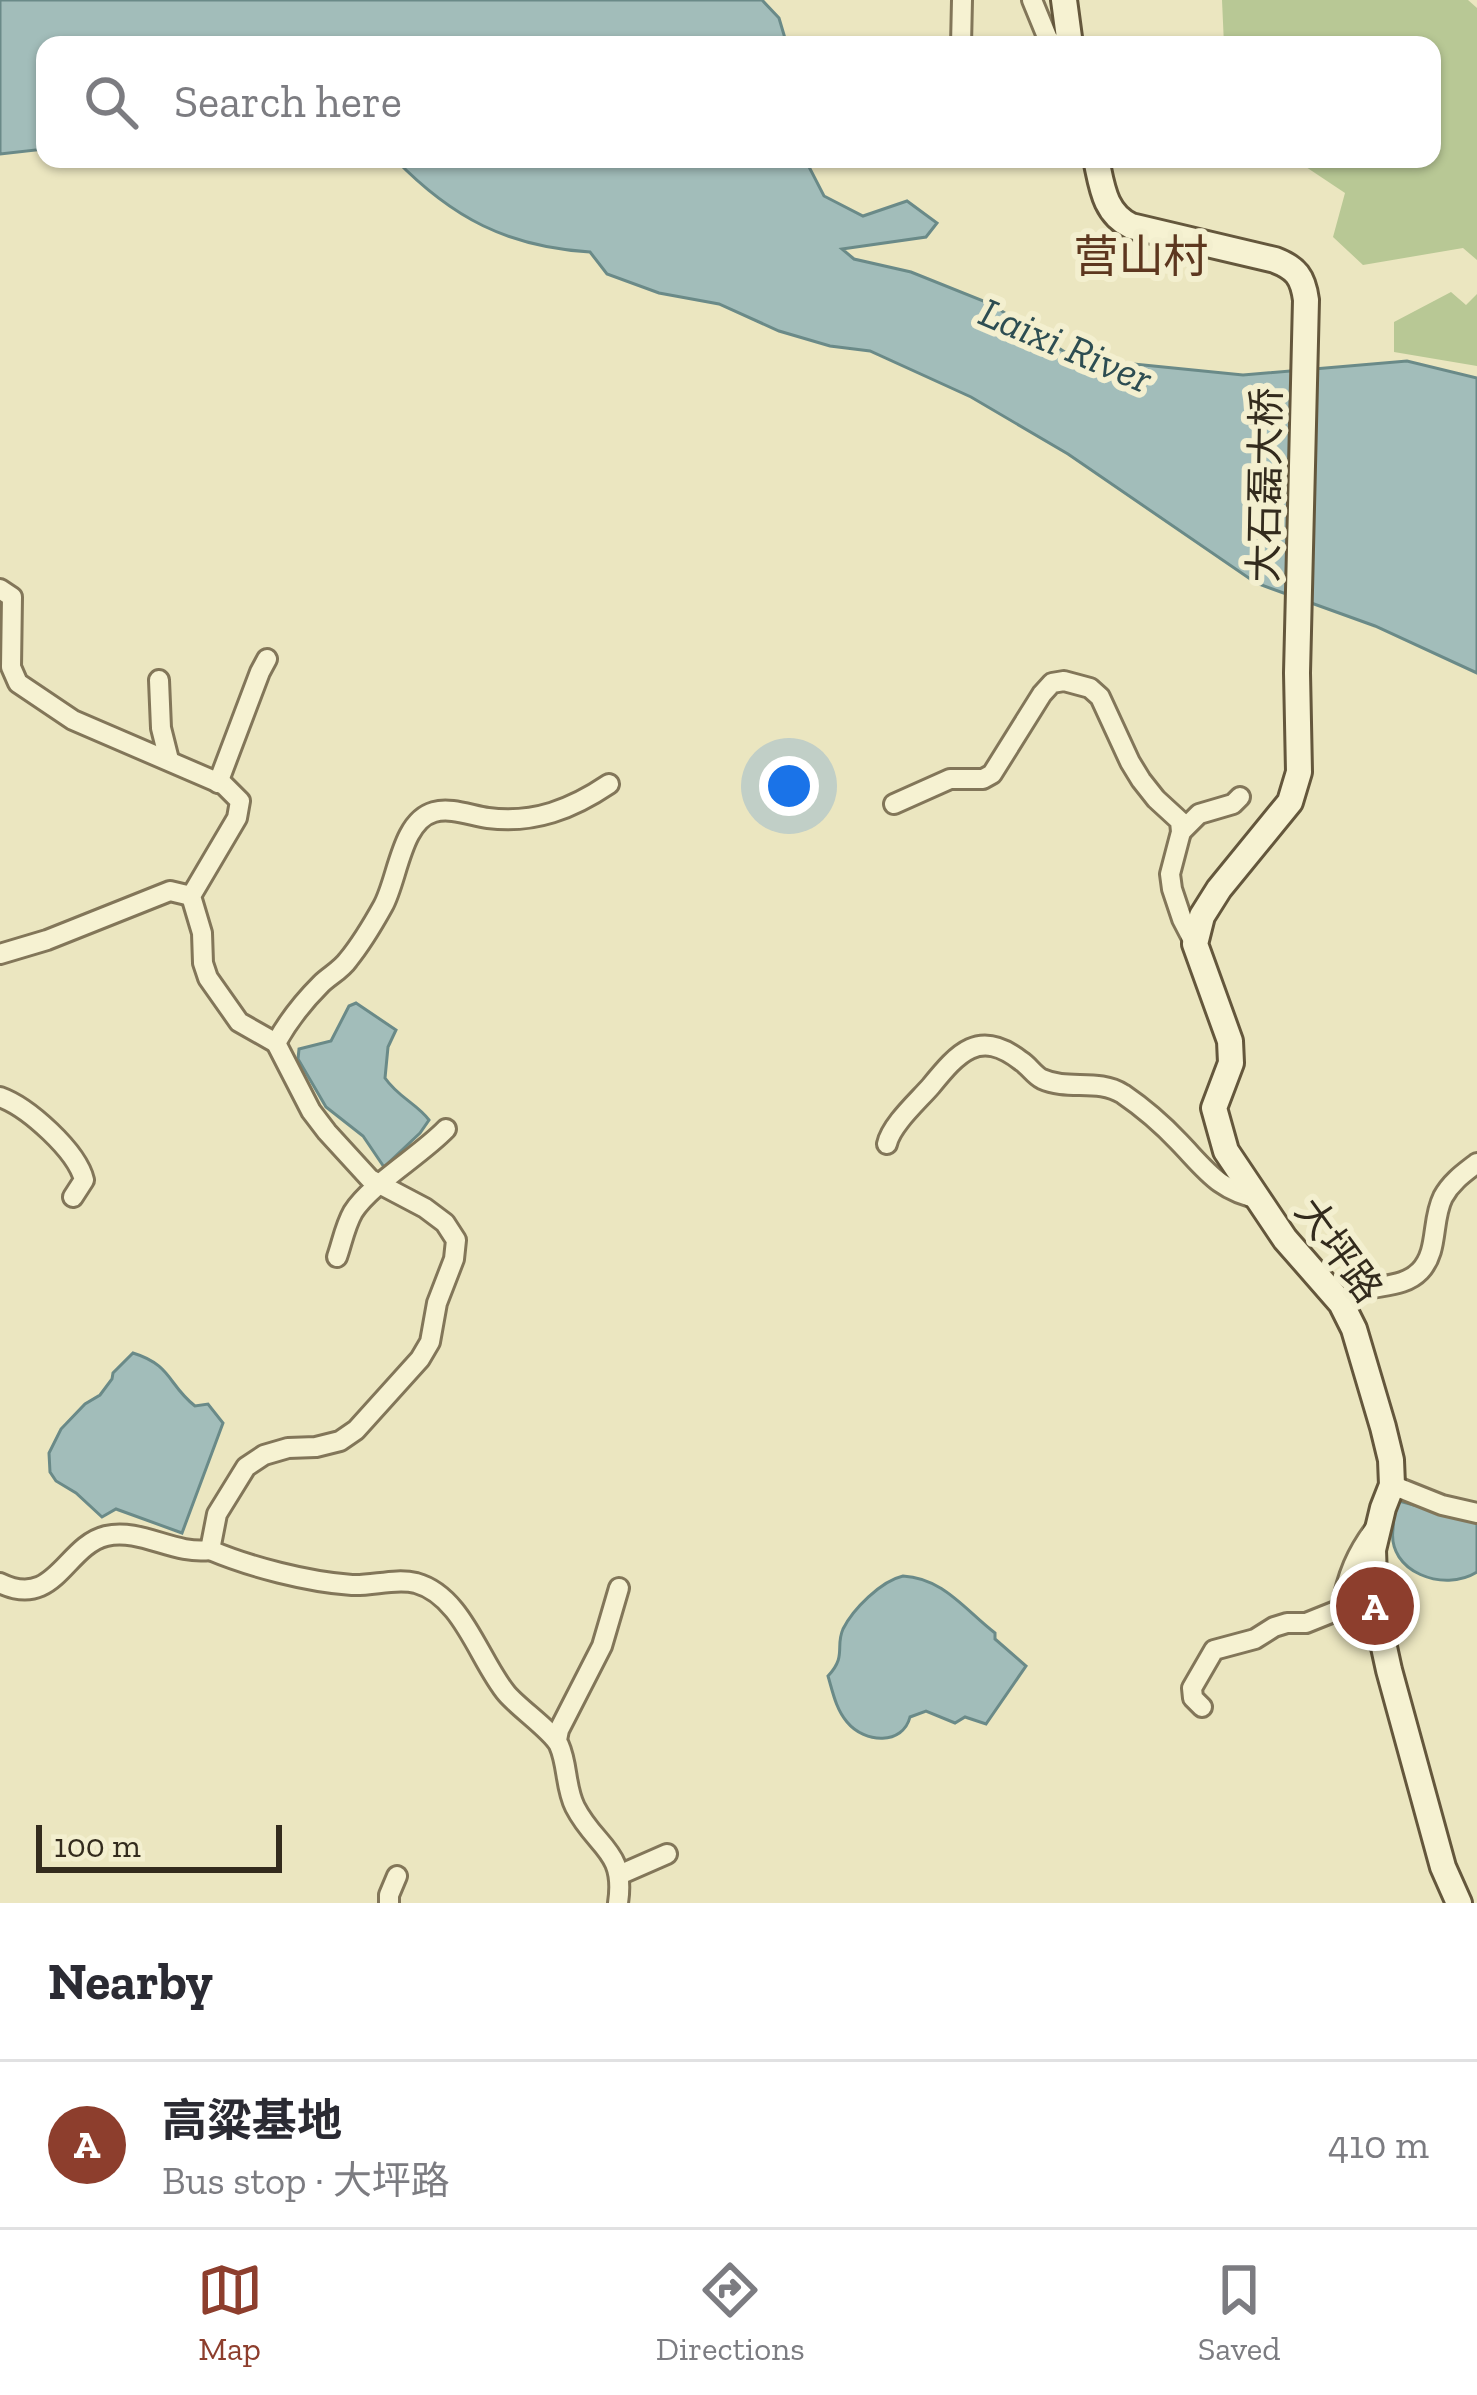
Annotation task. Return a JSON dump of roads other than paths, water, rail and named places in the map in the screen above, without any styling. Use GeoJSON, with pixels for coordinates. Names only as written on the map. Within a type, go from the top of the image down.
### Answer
{"type":"FeatureCollection","features":[{"type":"Feature","properties":{"kind":"main road"},"geometry":{"type":"LineString","coordinates":[[1064,0],[1069,36]]}},
{"type":"Feature","properties":{"kind":"main road","name":"大石磊大桥"},"geometry":{"type":"LineString","coordinates":[[1098,168],[1105,197],[1118,220],[1275,260],[1292,267],[1304,282],[1299,772],[1290,802],[1202,916],[1195,944]]}},
{"type":"Feature","properties":{"kind":"main road","name":"大坪路"},"geometry":{"type":"LineString","coordinates":[[1195,944],[1230,1041],[1231,1063],[1214,1108],[1226,1150],[1286,1239],[1341,1303],[1372,1389],[1391,1460],[1392,1485],[1373,1550],[1384,1647],[1443,1867],[1459,1903]]}},
{"type":"Feature","properties":{"kind":"street"},"geometry":{"type":"LineString","coordinates":[[961,36],[962,0]]}},
{"type":"Feature","properties":{"kind":"street"},"geometry":{"type":"LineString","coordinates":[[1032,0],[1047,36]]}},
{"type":"Feature","properties":{"kind":"street"},"geometry":{"type":"LineString","coordinates":[[0,590],[12,596],[11,667],[18,683],[73,720],[218,783],[240,801],[237,818],[190,896],[202,933],[208,977],[238,1022],[277,1043],[319,1121],[370,1179],[445,1222],[456,1240],[430,1342],[419,1359],[356,1430],[340,1441],[287,1448],[247,1468],[217,1514],[210,1550]]}},
{"type":"Feature","properties":{"kind":"street"},"geometry":{"type":"LineString","coordinates":[[218,783],[268,659]]}},
{"type":"Feature","properties":{"kind":"street"},"geometry":{"type":"LineString","coordinates":[[159,680],[161,728],[170,760]]}},
{"type":"Feature","properties":{"kind":"street"},"geometry":{"type":"LineString","coordinates":[[894,804],[950,779],[983,779],[992,774],[1052,683],[1090,688],[1100,697],[1130,762],[1156,799],[1180,821],[1170,874],[1182,919],[1195,944]]}},
{"type":"Feature","properties":{"kind":"street"},"geometry":{"type":"LineString","coordinates":[[277,1043],[289,1019],[347,963],[368,931],[385,903],[412,828],[420,820],[432,812],[508,820],[536,818],[561,812],[609,784]]}},
{"type":"Feature","properties":{"kind":"street"},"geometry":{"type":"LineString","coordinates":[[1181,832],[1199,814],[1233,804],[1240,797]]}},
{"type":"Feature","properties":{"kind":"street"},"geometry":{"type":"LineString","coordinates":[[0,954],[170,891],[190,896]]}},
{"type":"Feature","properties":{"kind":"street"},"geometry":{"type":"LineString","coordinates":[[887,1144],[889,1134],[957,1055],[988,1045],[1021,1060],[1042,1079],[1109,1087],[1122,1093],[1211,1177],[1235,1192],[1260,1199]]}},
{"type":"Feature","properties":{"kind":"street"},"geometry":{"type":"LineString","coordinates":[[0,1097],[15,1102],[44,1127],[82,1169],[84,1180],[73,1197]]}},
{"type":"Feature","properties":{"kind":"street"},"geometry":{"type":"LineString","coordinates":[[337,1258],[355,1209],[446,1129]]}},
{"type":"Feature","properties":{"kind":"street"},"geometry":{"type":"LineString","coordinates":[[1341,1303],[1363,1289],[1406,1281],[1417,1274],[1433,1246],[1436,1217],[1446,1191],[1477,1163]]}},
{"type":"Feature","properties":{"kind":"street"},"geometry":{"type":"LineString","coordinates":[[1392,1485],[1477,1513]]}},
{"type":"Feature","properties":{"kind":"street"},"geometry":{"type":"LineString","coordinates":[[1379,1523],[1355,1555],[1341,1609],[1384,1647]]}},
{"type":"Feature","properties":{"kind":"street"},"geometry":{"type":"LineString","coordinates":[[0,1583],[24,1590],[41,1586],[107,1536],[136,1537],[195,1552],[210,1550],[233,1560],[345,1585],[418,1583],[455,1612],[514,1703],[557,1740]]}},
{"type":"Feature","properties":{"kind":"street"},"geometry":{"type":"LineString","coordinates":[[618,1903],[619,1868],[577,1810],[557,1740],[602,1646],[620,1588]]}},
{"type":"Feature","properties":{"kind":"street"},"geometry":{"type":"LineString","coordinates":[[1202,1707],[1193,1698],[1192,1688],[1214,1649],[1341,1609]]}},
{"type":"Feature","properties":{"kind":"street"},"geometry":{"type":"LineString","coordinates":[[620,1875],[667,1854]]}},
{"type":"Feature","properties":{"kind":"street"},"geometry":{"type":"LineString","coordinates":[[389,1903],[397,1876]]}},
{"type":"Feature","properties":{"kind":"water"},"geometry":{"type":"Polygon","coordinates":[[[0,0],[762,0],[779,18],[784,36],[36,36],[36,150],[0,154],[0,0]]]}},
{"type":"Feature","properties":{"kind":"water"},"geometry":{"type":"Polygon","coordinates":[[[404,168],[810,168],[824,196],[863,216],[907,201],[937,223],[926,237],[842,249],[854,259],[911,272],[991,304],[1074,358],[1243,375],[1407,361],[1477,378],[1477,673],[1375,626],[1256,583],[1068,454],[971,397],[870,351],[830,346],[779,331],[719,304],[659,293],[607,274],[590,252],[507,236],[460,213],[404,168]]]}},
{"type":"Feature","properties":{"kind":"water"},"geometry":{"type":"Polygon","coordinates":[[[356,1003],[396,1030],[388,1047],[385,1078],[429,1120],[384,1167],[363,1136],[326,1107],[298,1059],[299,1049],[331,1041],[349,1006],[356,1003]]]}},
{"type":"Feature","properties":{"kind":"water"},"geometry":{"type":"Polygon","coordinates":[[[133,1353],[163,1370],[195,1406],[208,1404],[223,1423],[182,1533],[116,1509],[102,1517],[50,1472],[49,1453],[61,1429],[100,1395],[133,1353]]]}},
{"type":"Feature","properties":{"kind":"water"},"geometry":{"type":"Polygon","coordinates":[[[1399,1501],[1477,1522],[1477,1572],[1464,1578],[1434,1579],[1408,1567],[1394,1544],[1399,1501]]]}},
{"type":"Feature","properties":{"kind":"water"},"geometry":{"type":"Polygon","coordinates":[[[903,1576],[930,1583],[953,1597],[1026,1666],[986,1724],[965,1717],[955,1723],[926,1711],[910,1717],[900,1733],[883,1738],[863,1734],[840,1712],[828,1676],[839,1657],[843,1629],[868,1597],[903,1576]]]}},
{"type":"Feature","properties":{"kind":"place","name":"高粱基地"},"geometry":{"type":"Point","coordinates":[1375,1606]}},
{"type":"Feature","properties":{"kind":"district","name":"营山村"},"geometry":{"type":"Point","coordinates":[1141,257]}},
{"type":"Feature","properties":{"kind":"water label","name":"Laixi River"},"geometry":{"type":"Point","coordinates":[1066,345]}}]}
